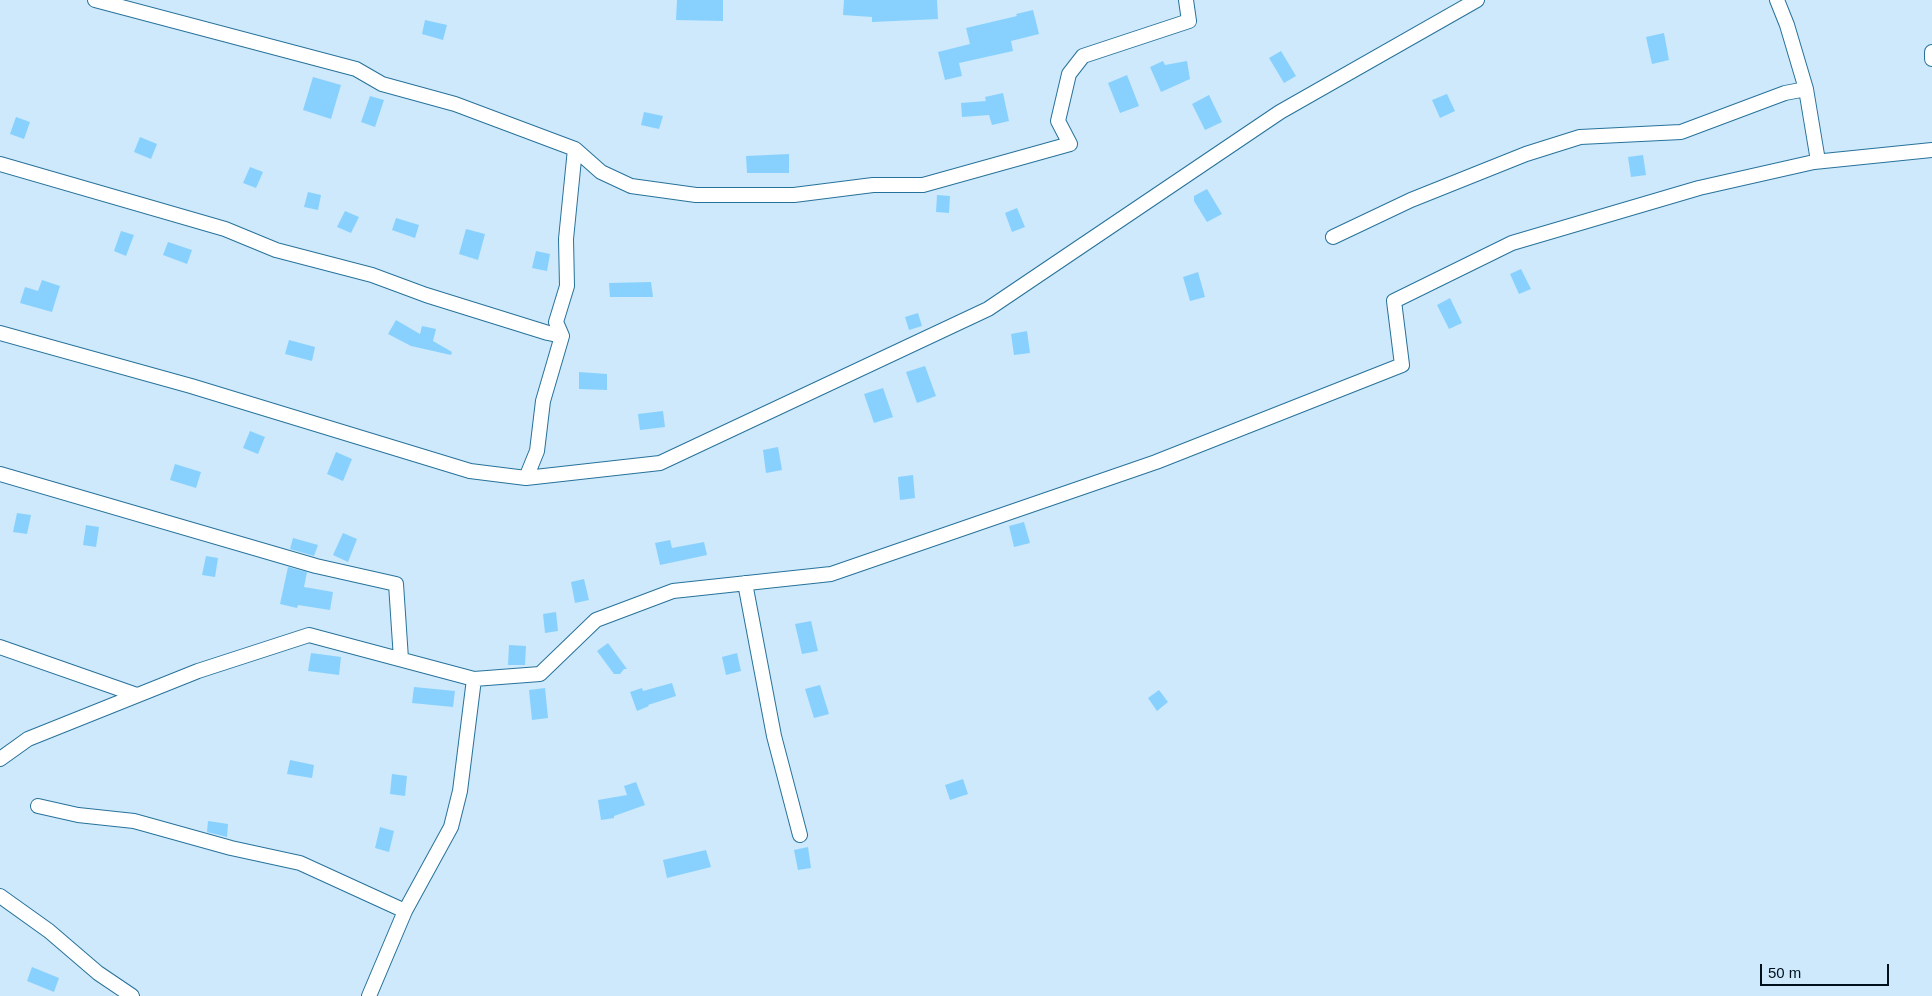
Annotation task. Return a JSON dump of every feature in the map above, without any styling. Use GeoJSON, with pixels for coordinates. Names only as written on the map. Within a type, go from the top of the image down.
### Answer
{"type":"FeatureCollection","features":[{"type":"Feature","properties":{"kind":"street"},"geometry":{"type":"LineString","coordinates":[[99,1],[356,69],[382,84],[455,104],[575,149],[601,172],[631,186],[696,195],[794,195],[874,185],[923,184],[1070,144],[1058,121],[1069,74],[1083,56],[1189,21],[1186,0]]}},
{"type":"Feature","properties":{"kind":"street"},"geometry":{"type":"LineString","coordinates":[[0,332],[200,389],[470,471],[526,478],[660,463],[988,309],[1280,112],[1477,0]]}},
{"type":"Feature","properties":{"kind":"street"},"geometry":{"type":"LineString","coordinates":[[1777,0],[1787,25],[1806,89],[1818,161]]}},
{"type":"Feature","properties":{"kind":"street"},"geometry":{"type":"LineString","coordinates":[[1932,52],[1932,59]]}},
{"type":"Feature","properties":{"kind":"street"},"geometry":{"type":"LineString","coordinates":[[1333,237],[1411,200],[1526,154],[1580,137],[1681,132],[1785,93],[1806,89]]}},
{"type":"Feature","properties":{"kind":"street"},"geometry":{"type":"LineString","coordinates":[[526,478],[537,451],[543,401],[562,336],[556,322],[567,286],[566,239],[575,149]]}},
{"type":"Feature","properties":{"kind":"street"},"geometry":{"type":"LineString","coordinates":[[0,759],[28,739],[137,695],[198,671],[309,635],[474,679],[540,674],[596,620],[673,591],[830,574],[1156,462],[1393,369],[1402,365],[1394,302],[1522,240],[1699,188],[1818,161],[1932,150]]}},
{"type":"Feature","properties":{"kind":"street"},"geometry":{"type":"LineString","coordinates":[[0,164],[225,229],[276,250],[372,275],[454,304],[562,336]]}},
{"type":"Feature","properties":{"kind":"street"},"geometry":{"type":"LineString","coordinates":[[0,474],[316,566],[396,584],[401,660]]}},
{"type":"Feature","properties":{"kind":"street"},"geometry":{"type":"LineString","coordinates":[[745,583],[774,736],[800,835]]}},
{"type":"Feature","properties":{"kind":"street"},"geometry":{"type":"LineString","coordinates":[[0,647],[137,695]]}},
{"type":"Feature","properties":{"kind":"street"},"geometry":{"type":"LineString","coordinates":[[369,996],[405,911],[451,828],[460,791],[474,679]]}},
{"type":"Feature","properties":{"kind":"street"},"geometry":{"type":"LineString","coordinates":[[38,806],[78,814],[134,821],[231,848],[300,863],[405,911]]}},
{"type":"Feature","properties":{"kind":"street"},"geometry":{"type":"LineString","coordinates":[[0,896],[49,931],[98,973],[132,996]]}},
{"type":"Feature","properties":{"kind":"building"},"geometry":{"type":"Polygon","coordinates":[[[677,0],[723,0],[723,21],[676,20],[677,0]]]}},
{"type":"Feature","properties":{"kind":"building"},"geometry":{"type":"Polygon","coordinates":[[[844,0],[937,0],[938,19],[872,22],[872,17],[843,15],[844,0]]]}},
{"type":"Feature","properties":{"kind":"building"},"geometry":{"type":"Polygon","coordinates":[[[1033,10],[1039,34],[1011,41],[1013,51],[959,63],[962,76],[945,80],[938,52],[970,44],[966,28],[1017,16],[1016,14],[1033,10]]]}},
{"type":"Feature","properties":{"kind":"building"},"geometry":{"type":"Polygon","coordinates":[[[425,20],[447,25],[443,40],[422,34],[425,20]]]}},
{"type":"Feature","properties":{"kind":"building"},"geometry":{"type":"Polygon","coordinates":[[[1664,33],[1669,60],[1652,64],[1646,37],[1664,33]]]}},
{"type":"Feature","properties":{"kind":"building"},"geometry":{"type":"Polygon","coordinates":[[[1281,51],[1296,76],[1284,83],[1269,58],[1281,51]]]}},
{"type":"Feature","properties":{"kind":"building"},"geometry":{"type":"Polygon","coordinates":[[[1163,61],[1165,65],[1187,61],[1190,79],[1161,92],[1150,67],[1163,61]]]}},
{"type":"Feature","properties":{"kind":"building"},"geometry":{"type":"Polygon","coordinates":[[[1127,75],[1139,106],[1120,113],[1108,83],[1127,75]]]}},
{"type":"Feature","properties":{"kind":"building"},"geometry":{"type":"Polygon","coordinates":[[[313,77],[341,85],[331,119],[303,110],[313,77]]]}},
{"type":"Feature","properties":{"kind":"building"},"geometry":{"type":"Polygon","coordinates":[[[1003,93],[1009,121],[992,125],[989,115],[962,117],[961,103],[986,101],[985,97],[1003,93]]]}},
{"type":"Feature","properties":{"kind":"building"},"geometry":{"type":"Polygon","coordinates":[[[1447,94],[1455,111],[1440,118],[1432,100],[1447,94]]]}},
{"type":"Feature","properties":{"kind":"building"},"geometry":{"type":"Polygon","coordinates":[[[1209,95],[1222,122],[1205,130],[1192,104],[1209,95]]]}},
{"type":"Feature","properties":{"kind":"building"},"geometry":{"type":"Polygon","coordinates":[[[370,96],[384,100],[375,127],[361,122],[370,96]]]}},
{"type":"Feature","properties":{"kind":"building"},"geometry":{"type":"Polygon","coordinates":[[[644,112],[663,116],[659,129],[641,125],[644,112]]]}},
{"type":"Feature","properties":{"kind":"building"},"geometry":{"type":"Polygon","coordinates":[[[16,117],[30,122],[24,139],[10,134],[16,117]]]}},
{"type":"Feature","properties":{"kind":"building"},"geometry":{"type":"Polygon","coordinates":[[[140,137],[157,144],[151,159],[134,152],[140,137]]]}},
{"type":"Feature","properties":{"kind":"building"},"geometry":{"type":"Polygon","coordinates":[[[789,154],[789,173],[747,173],[746,156],[789,154]]]}},
{"type":"Feature","properties":{"kind":"building"},"geometry":{"type":"Polygon","coordinates":[[[1643,155],[1646,175],[1631,177],[1628,157],[1643,155]]]}},
{"type":"Feature","properties":{"kind":"building"},"geometry":{"type":"Polygon","coordinates":[[[250,167],[263,172],[256,188],[243,183],[250,167]]]}},
{"type":"Feature","properties":{"kind":"building"},"geometry":{"type":"Polygon","coordinates":[[[1207,189],[1222,214],[1207,222],[1194,201],[1194,196],[1207,189]]]}},
{"type":"Feature","properties":{"kind":"building"},"geometry":{"type":"Polygon","coordinates":[[[308,192],[321,195],[318,210],[304,207],[308,192]]]}},
{"type":"Feature","properties":{"kind":"building"},"geometry":{"type":"Polygon","coordinates":[[[937,195],[950,196],[949,213],[936,212],[937,195]]]}},
{"type":"Feature","properties":{"kind":"building"},"geometry":{"type":"Polygon","coordinates":[[[1017,208],[1025,227],[1012,232],[1005,213],[1017,208]]]}},
{"type":"Feature","properties":{"kind":"building"},"geometry":{"type":"Polygon","coordinates":[[[345,211],[359,217],[351,233],[337,227],[345,211]]]}},
{"type":"Feature","properties":{"kind":"building"},"geometry":{"type":"Polygon","coordinates":[[[396,218],[419,225],[415,238],[392,230],[396,218]]]}},
{"type":"Feature","properties":{"kind":"building"},"geometry":{"type":"Polygon","coordinates":[[[466,229],[485,234],[478,260],[459,254],[466,229]]]}},
{"type":"Feature","properties":{"kind":"building"},"geometry":{"type":"Polygon","coordinates":[[[121,231],[134,235],[126,256],[114,251],[121,231]]]}},
{"type":"Feature","properties":{"kind":"building"},"geometry":{"type":"Polygon","coordinates":[[[168,242],[192,250],[187,264],[163,255],[168,242]]]}},
{"type":"Feature","properties":{"kind":"building"},"geometry":{"type":"Polygon","coordinates":[[[536,251],[550,254],[547,271],[532,268],[536,251]]]}},
{"type":"Feature","properties":{"kind":"building"},"geometry":{"type":"Polygon","coordinates":[[[1521,269],[1531,289],[1519,294],[1510,274],[1521,269]]]}},
{"type":"Feature","properties":{"kind":"building"},"geometry":{"type":"Polygon","coordinates":[[[1198,272],[1205,297],[1190,301],[1183,277],[1198,272]]]}},
{"type":"Feature","properties":{"kind":"building"},"geometry":{"type":"Polygon","coordinates":[[[42,280],[60,286],[52,312],[20,303],[25,287],[38,291],[42,280]]]}},
{"type":"Feature","properties":{"kind":"building"},"geometry":{"type":"Polygon","coordinates":[[[651,282],[653,297],[610,297],[609,283],[651,282]]]}},
{"type":"Feature","properties":{"kind":"building"},"geometry":{"type":"Polygon","coordinates":[[[1450,298],[1462,323],[1449,329],[1437,305],[1450,298]]]}},
{"type":"Feature","properties":{"kind":"building"},"geometry":{"type":"Polygon","coordinates":[[[918,313],[922,326],[909,330],[905,317],[918,313]]]}},
{"type":"Feature","properties":{"kind":"building"},"geometry":{"type":"Polygon","coordinates":[[[396,320],[420,334],[422,326],[436,329],[433,341],[452,352],[451,355],[411,346],[388,334],[396,320]]]}},
{"type":"Feature","properties":{"kind":"building"},"geometry":{"type":"Polygon","coordinates":[[[1027,331],[1030,353],[1014,355],[1011,334],[1027,331]]]}},
{"type":"Feature","properties":{"kind":"building"},"geometry":{"type":"Polygon","coordinates":[[[289,340],[315,347],[312,361],[285,354],[289,340]]]}},
{"type":"Feature","properties":{"kind":"building"},"geometry":{"type":"Polygon","coordinates":[[[925,366],[936,396],[917,403],[906,372],[925,366]]]}},
{"type":"Feature","properties":{"kind":"building"},"geometry":{"type":"Polygon","coordinates":[[[579,372],[607,374],[607,390],[579,389],[579,372]]]}},
{"type":"Feature","properties":{"kind":"building"},"geometry":{"type":"Polygon","coordinates":[[[883,388],[893,417],[874,423],[864,394],[883,388]]]}},
{"type":"Feature","properties":{"kind":"building"},"geometry":{"type":"Polygon","coordinates":[[[663,411],[665,427],[640,430],[638,414],[663,411]]]}},
{"type":"Feature","properties":{"kind":"building"},"geometry":{"type":"Polygon","coordinates":[[[250,431],[265,437],[258,454],[243,448],[250,431]]]}},
{"type":"Feature","properties":{"kind":"building"},"geometry":{"type":"Polygon","coordinates":[[[778,447],[782,470],[766,473],[763,450],[778,447]]]}},
{"type":"Feature","properties":{"kind":"building"},"geometry":{"type":"Polygon","coordinates":[[[336,452],[352,459],[343,481],[327,474],[336,452]]]}},
{"type":"Feature","properties":{"kind":"building"},"geometry":{"type":"Polygon","coordinates":[[[175,464],[201,472],[196,488],[170,480],[175,464]]]}},
{"type":"Feature","properties":{"kind":"building"},"geometry":{"type":"Polygon","coordinates":[[[913,475],[915,498],[900,500],[898,477],[913,475]]]}},
{"type":"Feature","properties":{"kind":"building"},"geometry":{"type":"Polygon","coordinates":[[[17,513],[31,515],[27,534],[13,532],[17,513]]]}},
{"type":"Feature","properties":{"kind":"building"},"geometry":{"type":"Polygon","coordinates":[[[1024,522],[1030,543],[1014,547],[1009,526],[1024,522]]]}},
{"type":"Feature","properties":{"kind":"building"},"geometry":{"type":"Polygon","coordinates":[[[86,525],[99,527],[96,547],[83,545],[86,525]]]}},
{"type":"Feature","properties":{"kind":"building"},"geometry":{"type":"Polygon","coordinates":[[[343,533],[357,539],[348,562],[333,555],[343,533]]]}},
{"type":"Feature","properties":{"kind":"building"},"geometry":{"type":"Polygon","coordinates":[[[293,538],[318,545],[314,556],[290,549],[293,538]]]}},
{"type":"Feature","properties":{"kind":"building"},"geometry":{"type":"Polygon","coordinates":[[[670,540],[672,548],[704,542],[707,555],[660,565],[655,543],[670,540]]]}},
{"type":"Feature","properties":{"kind":"building"},"geometry":{"type":"Polygon","coordinates":[[[206,556],[218,558],[215,577],[202,575],[206,556]]]}},
{"type":"Feature","properties":{"kind":"building"},"geometry":{"type":"Polygon","coordinates":[[[288,567],[307,572],[304,587],[333,592],[330,610],[298,605],[297,608],[280,604],[288,567]]]}},
{"type":"Feature","properties":{"kind":"building"},"geometry":{"type":"Polygon","coordinates":[[[584,579],[589,600],[575,603],[571,582],[584,579]]]}},
{"type":"Feature","properties":{"kind":"building"},"geometry":{"type":"Polygon","coordinates":[[[556,612],[558,631],[545,633],[543,614],[556,612]]]}},
{"type":"Feature","properties":{"kind":"building"},"geometry":{"type":"Polygon","coordinates":[[[811,621],[818,651],[802,654],[795,624],[811,621]]]}},
{"type":"Feature","properties":{"kind":"building"},"geometry":{"type":"Polygon","coordinates":[[[608,643],[627,669],[624,669],[620,674],[614,674],[597,651],[608,643]]]}},
{"type":"Feature","properties":{"kind":"building"},"geometry":{"type":"Polygon","coordinates":[[[509,645],[526,646],[525,665],[508,665],[509,645]]]}},
{"type":"Feature","properties":{"kind":"building"},"geometry":{"type":"Polygon","coordinates":[[[311,653],[341,657],[339,675],[308,671],[311,653]]]}},
{"type":"Feature","properties":{"kind":"building"},"geometry":{"type":"Polygon","coordinates":[[[737,653],[741,671],[726,675],[722,657],[737,653]]]}},
{"type":"Feature","properties":{"kind":"building"},"geometry":{"type":"Polygon","coordinates":[[[672,683],[676,696],[648,705],[637,711],[630,692],[642,688],[643,691],[672,683]]]}},
{"type":"Feature","properties":{"kind":"building"},"geometry":{"type":"Polygon","coordinates":[[[820,685],[829,714],[814,718],[805,689],[820,685]]]}},
{"type":"Feature","properties":{"kind":"building"},"geometry":{"type":"Polygon","coordinates":[[[414,687],[455,691],[453,707],[412,703],[414,687]]]}},
{"type":"Feature","properties":{"kind":"building"},"geometry":{"type":"Polygon","coordinates":[[[545,688],[548,718],[532,720],[529,690],[545,688]]]}},
{"type":"Feature","properties":{"kind":"building"},"geometry":{"type":"Polygon","coordinates":[[[1159,690],[1168,702],[1157,711],[1148,698],[1159,690]]]}},
{"type":"Feature","properties":{"kind":"building"},"geometry":{"type":"Polygon","coordinates":[[[290,760],[314,765],[312,778],[287,774],[290,760]]]}},
{"type":"Feature","properties":{"kind":"building"},"geometry":{"type":"Polygon","coordinates":[[[392,774],[407,776],[405,796],[390,794],[392,774]]]}},
{"type":"Feature","properties":{"kind":"building"},"geometry":{"type":"Polygon","coordinates":[[[963,779],[968,794],[950,800],[945,785],[963,779]]]}},
{"type":"Feature","properties":{"kind":"building"},"geometry":{"type":"Polygon","coordinates":[[[636,782],[645,805],[614,816],[614,818],[601,820],[598,800],[627,795],[624,786],[636,782]]]}},
{"type":"Feature","properties":{"kind":"building"},"geometry":{"type":"Polygon","coordinates":[[[208,821],[228,824],[227,837],[207,832],[208,821]]]}},
{"type":"Feature","properties":{"kind":"building"},"geometry":{"type":"Polygon","coordinates":[[[380,827],[394,831],[389,852],[375,848],[380,827]]]}},
{"type":"Feature","properties":{"kind":"building"},"geometry":{"type":"Polygon","coordinates":[[[808,847],[811,868],[798,870],[794,850],[808,847]]]}},
{"type":"Feature","properties":{"kind":"building"},"geometry":{"type":"Polygon","coordinates":[[[706,850],[711,867],[667,878],[663,860],[706,850]]]}},
{"type":"Feature","properties":{"kind":"building"},"geometry":{"type":"Polygon","coordinates":[[[32,967],[59,978],[54,992],[27,981],[32,967]]]}}]}
